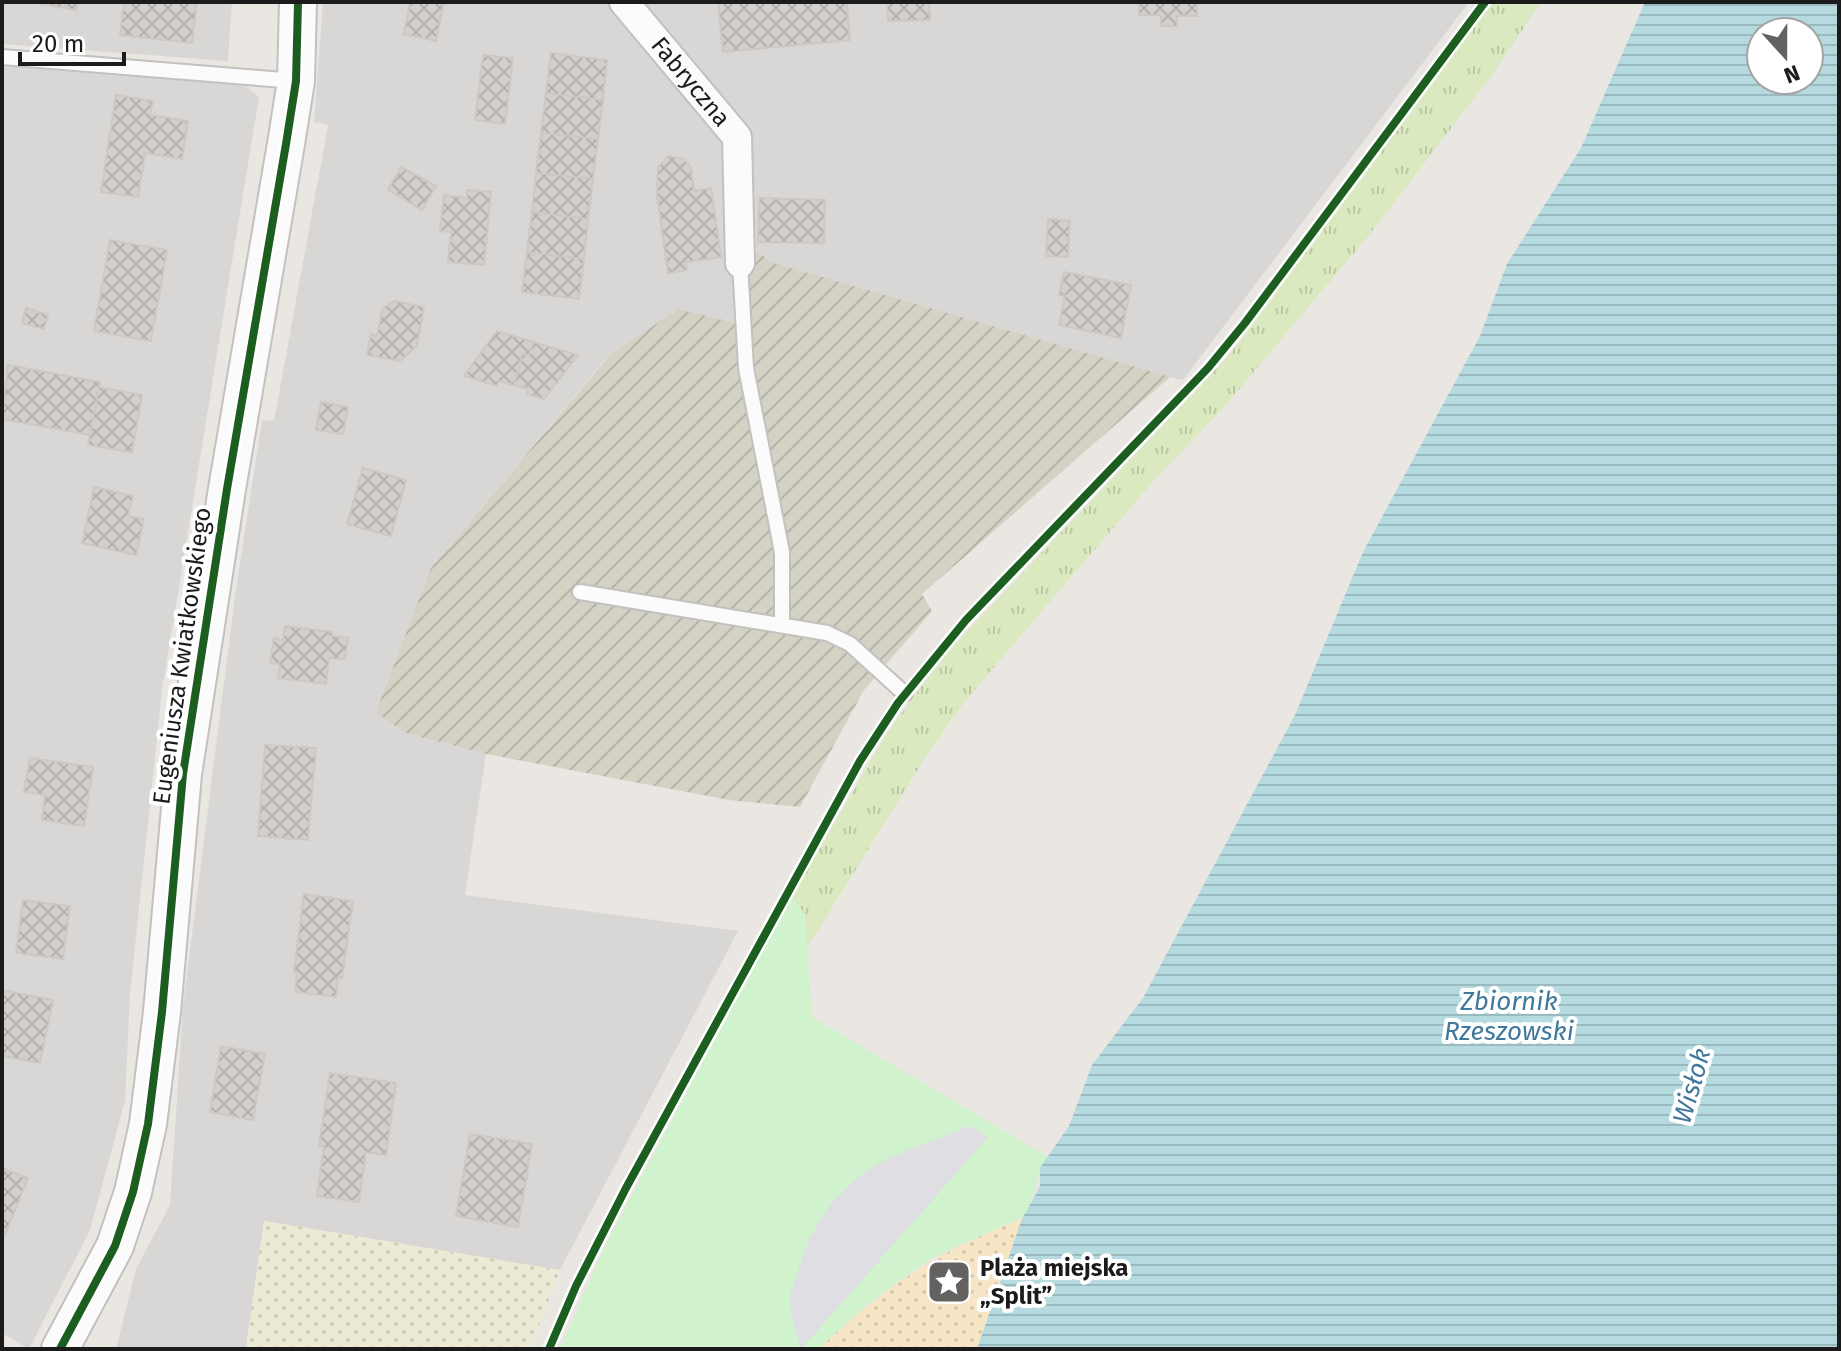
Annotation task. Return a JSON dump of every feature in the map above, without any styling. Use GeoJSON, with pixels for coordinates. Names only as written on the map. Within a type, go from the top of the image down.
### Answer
{"type":"FeatureCollection","features":[{"type":"Feature","properties":{"kind":"street","name":"Eugeniusza Kwiatkowskiego"},"geometry":{"type":"LineString","coordinates":[[60,1349],[115,1246],[133,1192],[148,1124],[162,1012],[183,774],[296,81],[298,2]]}},
{"type":"Feature","properties":{"kind":"street","name":"Fabryczna"},"geometry":{"type":"LineString","coordinates":[[624,2],[737,137],[740,263]]}},
{"type":"Feature","properties":{"kind":"lane"},"geometry":{"type":"LineString","coordinates":[[2,57],[296,81]]}},
{"type":"Feature","properties":{"kind":"lane"},"geometry":{"type":"LineString","coordinates":[[740,263],[746,368],[782,552],[782,624]]}},
{"type":"Feature","properties":{"kind":"lane"},"geometry":{"type":"LineString","coordinates":[[580,592],[827,633],[850,644],[905,694]]}},
{"type":"Feature","properties":{"kind":"shaded area"},"geometry":{"type":"Polygon","coordinates":[[[2,2],[232,2],[228,61],[2,44],[2,2]]]}},
{"type":"Feature","properties":{"kind":"shaded area"},"geometry":{"type":"Polygon","coordinates":[[[323,2],[609,2],[699,99],[723,138],[735,324],[608,356],[431,568],[377,712],[405,733],[486,754],[465,895],[738,931],[560,1270],[264,1221],[246,1349],[116,1349],[136,1269],[170,1205],[183,1006],[235,596],[262,420],[274,421],[328,125],[314,122],[323,2]]]}},
{"type":"Feature","properties":{"kind":"shaded area"},"geometry":{"type":"Polygon","coordinates":[[[636,2],[1469,2],[1183,380],[1144,372],[769,262],[752,244],[752,157],[738,118],[636,2]]]}},
{"type":"Feature","properties":{"kind":"shaded area"},"geometry":{"type":"Polygon","coordinates":[[[2,66],[244,85],[259,97],[162,691],[130,994],[125,1101],[90,1230],[29,1349],[2,1333],[2,66]]]}},
{"type":"Feature","properties":{"kind":"shaded area"},"geometry":{"type":"Polygon","coordinates":[[[757,250],[770,262],[1170,377],[922,594],[932,611],[864,690],[800,807],[729,800],[486,754],[405,733],[376,712],[431,568],[609,356],[678,309],[735,323],[732,260],[757,250]]]}},
{"type":"Feature","properties":{"kind":"shaded area"},"geometry":{"type":"Polygon","coordinates":[[[970,1126],[988,1137],[801,1349],[791,1316],[790,1295],[809,1239],[832,1202],[862,1174],[890,1157],[970,1126]]]}},
{"type":"Feature","properties":{"kind":"shaded area"},"geometry":{"type":"Polygon","coordinates":[[[264,1221],[560,1270],[530,1349],[246,1349],[264,1221]]]}},
{"type":"Feature","properties":{"kind":"green space"},"geometry":{"type":"Polygon","coordinates":[[[1493,2],[1541,2],[1495,71],[1371,233],[1220,412],[1157,477],[965,701],[925,758],[807,948],[805,914],[791,897],[887,733],[944,656],[1230,354],[1493,2]]]}},
{"type":"Feature","properties":{"kind":"green space"},"geometry":{"type":"Polygon","coordinates":[[[791,897],[805,914],[812,1017],[1048,1157],[1027,1215],[930,1259],[867,1305],[818,1349],[560,1349],[607,1242],[791,897]]]}},
{"type":"Feature","properties":{"kind":"sand","name":"Plaża miejska „Split”"},"geometry":{"type":"Polygon","coordinates":[[[1022,1219],[977,1349],[818,1349],[866,1307],[913,1273],[964,1244],[1022,1219]]]}},
{"type":"Feature","properties":{"kind":"water","name":"Zbiornik Rzeszowski"},"geometry":{"type":"Polygon","coordinates":[[[1645,2],[1839,2],[1839,1349],[977,1349],[1022,1219],[1040,1186],[1040,1168],[1069,1126],[1092,1065],[1143,998],[1295,715],[1363,552],[1480,336],[1507,264],[1581,148],[1645,2]]]}},
{"type":"Feature","properties":{"kind":"building"},"geometry":{"type":"Polygon","coordinates":[[[30,2],[77,2],[76,10],[30,2]]]}},
{"type":"Feature","properties":{"kind":"building"},"geometry":{"type":"Polygon","coordinates":[[[124,2],[197,2],[192,43],[120,35],[124,2]]]}},
{"type":"Feature","properties":{"kind":"building"},"geometry":{"type":"Polygon","coordinates":[[[410,2],[444,2],[436,41],[404,34],[410,2]]]}},
{"type":"Feature","properties":{"kind":"building"},"geometry":{"type":"Polygon","coordinates":[[[718,2],[847,2],[850,40],[723,52],[718,2]]]}},
{"type":"Feature","properties":{"kind":"building"},"geometry":{"type":"Polygon","coordinates":[[[887,2],[929,2],[930,20],[888,21],[887,2]]]}},
{"type":"Feature","properties":{"kind":"building"},"geometry":{"type":"Polygon","coordinates":[[[1139,2],[1197,2],[1197,16],[1177,16],[1177,26],[1161,26],[1161,15],[1139,15],[1139,2]]]}},
{"type":"Feature","properties":{"kind":"building"},"geometry":{"type":"Polygon","coordinates":[[[551,53],[607,60],[603,100],[546,93],[551,53]]]}},
{"type":"Feature","properties":{"kind":"building"},"geometry":{"type":"Polygon","coordinates":[[[483,55],[513,58],[505,124],[475,120],[483,55]]]}},
{"type":"Feature","properties":{"kind":"building"},"geometry":{"type":"Polygon","coordinates":[[[546,93],[603,100],[598,139],[541,133],[546,93]]]}},
{"type":"Feature","properties":{"kind":"building"},"geometry":{"type":"Polygon","coordinates":[[[116,95],[153,101],[150,115],[188,121],[182,159],[145,153],[138,197],[101,192],[116,95]]]}},
{"type":"Feature","properties":{"kind":"building"},"geometry":{"type":"Polygon","coordinates":[[[541,133],[598,139],[593,179],[536,173],[541,133]]]}},
{"type":"Feature","properties":{"kind":"building"},"geometry":{"type":"Polygon","coordinates":[[[669,156],[684,159],[691,167],[694,191],[711,188],[721,257],[686,262],[687,270],[668,273],[657,196],[658,167],[669,156]]]}},
{"type":"Feature","properties":{"kind":"building"},"geometry":{"type":"Polygon","coordinates":[[[401,167],[436,186],[422,210],[388,190],[401,167]]]}},
{"type":"Feature","properties":{"kind":"building"},"geometry":{"type":"Polygon","coordinates":[[[536,173],[593,179],[588,219],[532,212],[536,173]]]}},
{"type":"Feature","properties":{"kind":"building"},"geometry":{"type":"Polygon","coordinates":[[[467,190],[491,192],[484,265],[448,262],[451,232],[440,231],[444,195],[467,198],[467,190]]]}},
{"type":"Feature","properties":{"kind":"building"},"geometry":{"type":"Polygon","coordinates":[[[759,198],[825,200],[824,243],[758,242],[759,198]]]}},
{"type":"Feature","properties":{"kind":"building"},"geometry":{"type":"Polygon","coordinates":[[[532,212],[588,219],[584,259],[527,252],[532,212]]]}},
{"type":"Feature","properties":{"kind":"building"},"geometry":{"type":"Polygon","coordinates":[[[1048,219],[1070,221],[1068,257],[1046,256],[1048,219]]]}},
{"type":"Feature","properties":{"kind":"building"},"geometry":{"type":"Polygon","coordinates":[[[110,240],[167,250],[151,341],[94,331],[110,240]]]}},
{"type":"Feature","properties":{"kind":"building"},"geometry":{"type":"Polygon","coordinates":[[[527,252],[584,259],[579,299],[522,292],[527,252]]]}},
{"type":"Feature","properties":{"kind":"building"},"geometry":{"type":"Polygon","coordinates":[[[1064,272],[1131,285],[1121,338],[1059,325],[1065,296],[1059,295],[1064,272]]]}},
{"type":"Feature","properties":{"kind":"building"},"geometry":{"type":"Polygon","coordinates":[[[394,301],[424,307],[417,346],[400,361],[367,355],[371,334],[377,336],[382,309],[394,301]]]}},
{"type":"Feature","properties":{"kind":"building"},"geometry":{"type":"Polygon","coordinates":[[[26,308],[48,315],[44,329],[22,323],[26,308]]]}},
{"type":"Feature","properties":{"kind":"building"},"geometry":{"type":"Polygon","coordinates":[[[497,331],[533,342],[529,356],[522,354],[514,385],[499,381],[497,386],[464,376],[497,331]]]}},
{"type":"Feature","properties":{"kind":"building"},"geometry":{"type":"Polygon","coordinates":[[[533,342],[578,355],[544,399],[527,394],[528,389],[514,385],[522,354],[529,356],[533,342]]]}},
{"type":"Feature","properties":{"kind":"building"},"geometry":{"type":"Polygon","coordinates":[[[8,365],[100,382],[90,435],[2,419],[8,365]]]}},
{"type":"Feature","properties":{"kind":"building"},"geometry":{"type":"Polygon","coordinates":[[[99,387],[142,395],[132,452],[88,445],[99,387]]]}},
{"type":"Feature","properties":{"kind":"building"},"geometry":{"type":"Polygon","coordinates":[[[321,402],[348,407],[343,434],[316,430],[321,402]]]}},
{"type":"Feature","properties":{"kind":"building"},"geometry":{"type":"Polygon","coordinates":[[[363,468],[406,480],[391,536],[347,524],[363,468]]]}},
{"type":"Feature","properties":{"kind":"building"},"geometry":{"type":"Polygon","coordinates":[[[94,487],[133,496],[128,516],[144,519],[136,555],[82,543],[94,487]]]}},
{"type":"Feature","properties":{"kind":"building"},"geometry":{"type":"Polygon","coordinates":[[[285,626],[332,632],[332,636],[348,638],[345,659],[329,658],[326,684],[278,678],[280,664],[270,663],[274,638],[283,640],[285,626]]]}},
{"type":"Feature","properties":{"kind":"building"},"geometry":{"type":"Polygon","coordinates":[[[265,745],[316,748],[308,840],[258,836],[265,745]]]}},
{"type":"Feature","properties":{"kind":"building"},"geometry":{"type":"Polygon","coordinates":[[[30,758],[93,767],[84,826],[42,820],[45,795],[24,792],[30,758]]]}},
{"type":"Feature","properties":{"kind":"building"},"geometry":{"type":"Polygon","coordinates":[[[304,894],[353,901],[342,978],[338,978],[336,997],[295,992],[297,973],[294,972],[304,894]]]}},
{"type":"Feature","properties":{"kind":"building"},"geometry":{"type":"Polygon","coordinates":[[[23,900],[70,906],[63,959],[16,953],[23,900]]]}},
{"type":"Feature","properties":{"kind":"building"},"geometry":{"type":"Polygon","coordinates":[[[2,990],[53,1000],[40,1063],[2,1056],[2,990]]]}},
{"type":"Feature","properties":{"kind":"building"},"geometry":{"type":"Polygon","coordinates":[[[221,1046],[265,1054],[253,1120],[210,1112],[221,1046]]]}},
{"type":"Feature","properties":{"kind":"building"},"geometry":{"type":"Polygon","coordinates":[[[330,1073],[396,1083],[386,1155],[366,1152],[359,1202],[317,1196],[324,1146],[319,1146],[330,1073]]]}},
{"type":"Feature","properties":{"kind":"building"},"geometry":{"type":"Polygon","coordinates":[[[470,1134],[532,1144],[518,1227],[456,1216],[470,1134]]]}},
{"type":"Feature","properties":{"kind":"building"},"geometry":{"type":"Polygon","coordinates":[[[2,1168],[28,1178],[5,1235],[2,1234],[2,1168]]]}},
{"type":"Feature","properties":{"kind":"cycle path"},"geometry":{"type":"LineString","coordinates":[[60,1349],[115,1246],[133,1192],[148,1124],[162,1012],[183,774],[227,489],[296,81],[298,2]]}},
{"type":"Feature","properties":{"kind":"cycle path"},"geometry":{"type":"LineString","coordinates":[[549,1349],[576,1286],[626,1188],[860,761],[898,703],[966,620],[1208,368],[1485,2]]}},
{"type":"Feature","properties":{"kind":"place","name":"Plaża miejska „Split”"},"geometry":{"type":"Point","coordinates":[949,1282]}},
{"type":"Feature","properties":{"kind":"water label","name":"Wisłok"},"geometry":{"type":"Point","coordinates":[1692,1086]}}]}
